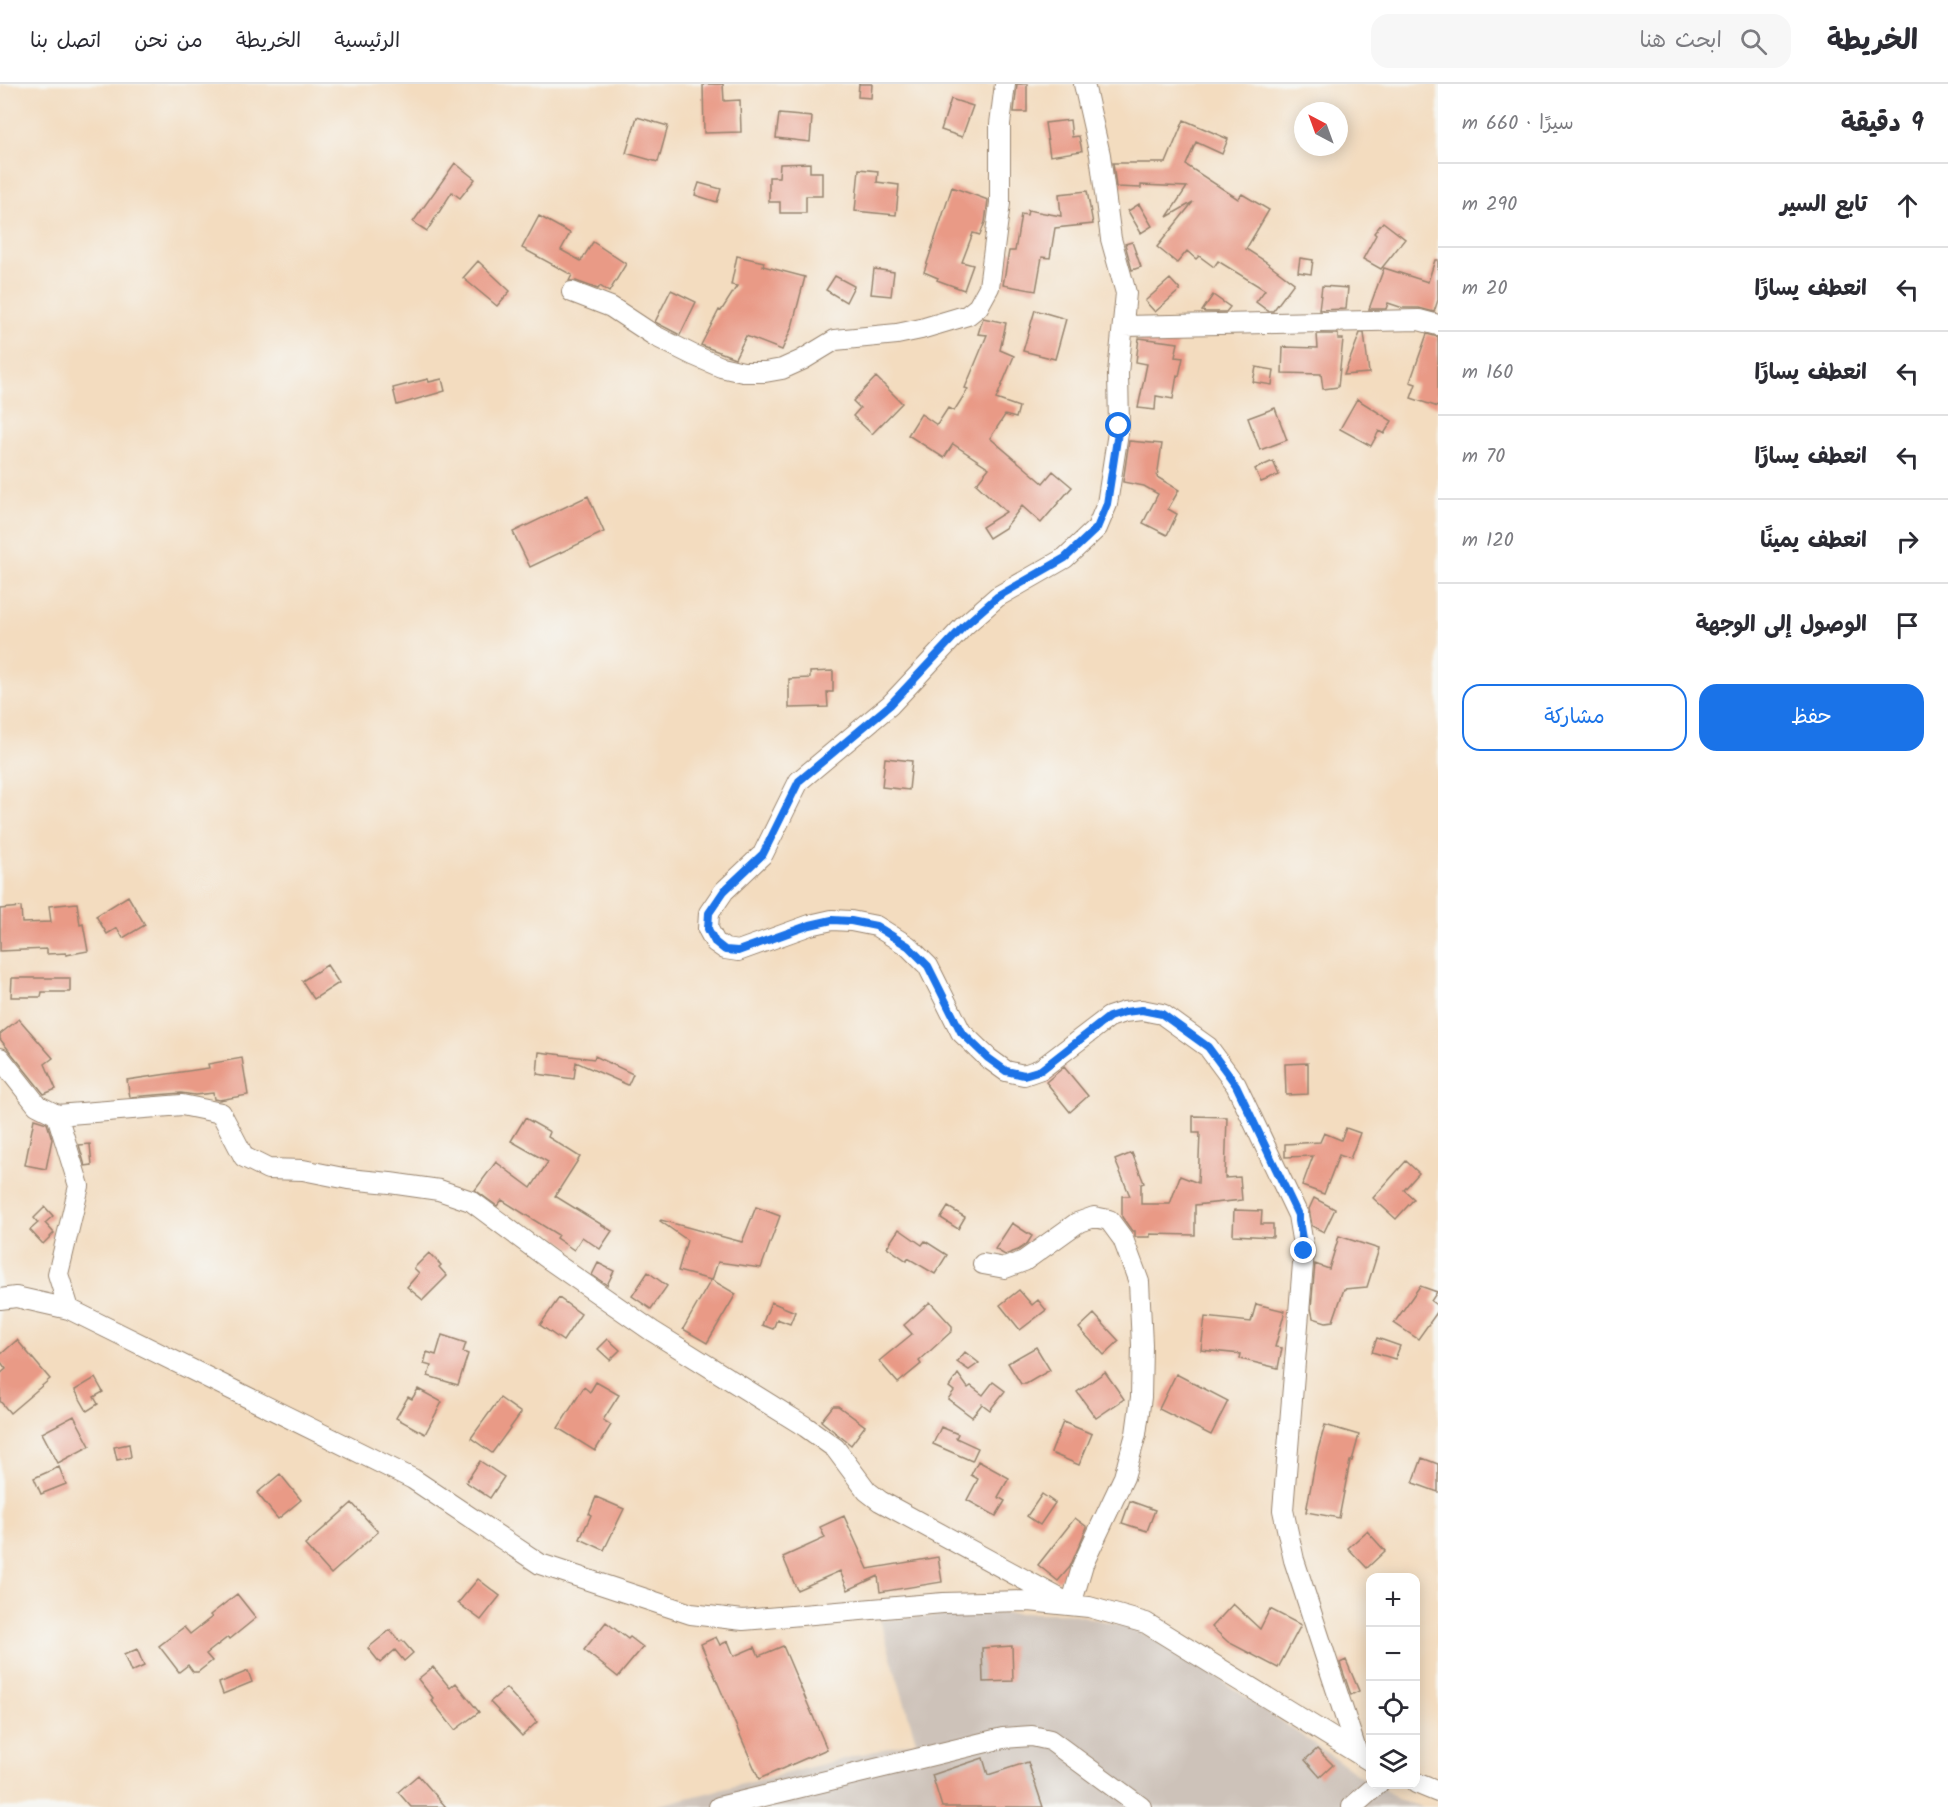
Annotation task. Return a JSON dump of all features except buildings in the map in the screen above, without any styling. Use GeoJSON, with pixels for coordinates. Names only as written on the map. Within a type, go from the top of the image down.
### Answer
{"type":"FeatureCollection","features":[{"type":"Feature","properties":{"kind":"street"},"geometry":{"type":"LineString","coordinates":[[572,292],[611,307],[655,336],[693,355],[721,367],[743,372],[782,369],[836,340],[897,334],[968,315],[978,307],[989,288],[1000,203],[1000,124],[1005,84]]}},
{"type":"Feature","properties":{"kind":"street"},"geometry":{"type":"LineString","coordinates":[[1084,84],[1100,155],[1111,239],[1126,293],[1118,373],[1119,426],[1107,504],[1097,528],[1065,558],[997,597],[964,626],[890,705],[799,781],[763,854],[724,891],[709,913],[708,929],[715,942],[725,950],[738,951],[810,925],[832,920],[876,926],[908,946],[928,966],[961,1032],[988,1058],[1006,1071],[1024,1075],[1041,1070],[1109,1017],[1125,1012],[1142,1010],[1162,1014],[1208,1047],[1236,1085],[1298,1215],[1304,1251],[1283,1510],[1293,1560],[1364,1757]]}},
{"type":"Feature","properties":{"kind":"street"},"geometry":{"type":"LineString","coordinates":[[1124,326],[1419,320],[1438,325]]}},
{"type":"Feature","properties":{"kind":"street"},"geometry":{"type":"LineString","coordinates":[[0,1058],[37,1105],[57,1115],[182,1105],[220,1113],[244,1157],[268,1169],[303,1170],[348,1179],[439,1190],[471,1201],[550,1260],[652,1331],[806,1427],[835,1448],[867,1491],[880,1501],[1071,1605]]}},
{"type":"Feature","properties":{"kind":"street"},"geometry":{"type":"LineString","coordinates":[[57,1115],[79,1186],[58,1274],[69,1309]]}},
{"type":"Feature","properties":{"kind":"street"},"geometry":{"type":"LineString","coordinates":[[983,1264],[1005,1268],[1024,1261],[1077,1223],[1094,1217],[1109,1220],[1123,1239],[1139,1282],[1142,1346],[1141,1396],[1136,1434],[1124,1477],[1083,1564],[1071,1605]]}},
{"type":"Feature","properties":{"kind":"street"},"geometry":{"type":"LineString","coordinates":[[0,1299],[16,1297],[69,1309],[413,1479],[540,1564],[691,1614],[743,1620],[943,1603],[1029,1601],[1089,1607],[1146,1623],[1364,1757]]}},
{"type":"Feature","properties":{"kind":"street"},"geometry":{"type":"LineString","coordinates":[[719,1807],[1003,1738],[1032,1736],[1050,1740],[1141,1807]]}},
{"type":"Feature","properties":{"kind":"street"},"geometry":{"type":"LineString","coordinates":[[1420,1785],[1438,1792]]}},
{"type":"Feature","properties":{"kind":"street"},"geometry":{"type":"LineString","coordinates":[[1352,1807],[1373,1789]]}},
{"type":"Feature","properties":{"kind":"shaded area"},"geometry":{"type":"Polygon","coordinates":[[[975,1613],[1069,1613],[1125,1626],[1167,1643],[1366,1779],[1366,1789],[1382,1789],[1401,1801],[1423,1807],[651,1807],[916,1741],[880,1620],[975,1613]]]}},
{"type":"Feature","properties":{"kind":"route"},"geometry":{"type":"LineString","coordinates":[[1119,426],[1107,504],[1097,528],[1065,558],[997,597],[964,626],[890,705],[799,781],[763,854],[724,891],[709,913],[708,929],[715,942],[725,950],[738,951],[810,925],[832,920],[876,926],[908,946],[928,966],[961,1032],[988,1058],[1006,1071],[1024,1075],[1041,1070],[1066,1053],[1109,1017],[1142,1010],[1162,1014],[1208,1047],[1236,1085],[1298,1215],[1304,1251]]}}]}
